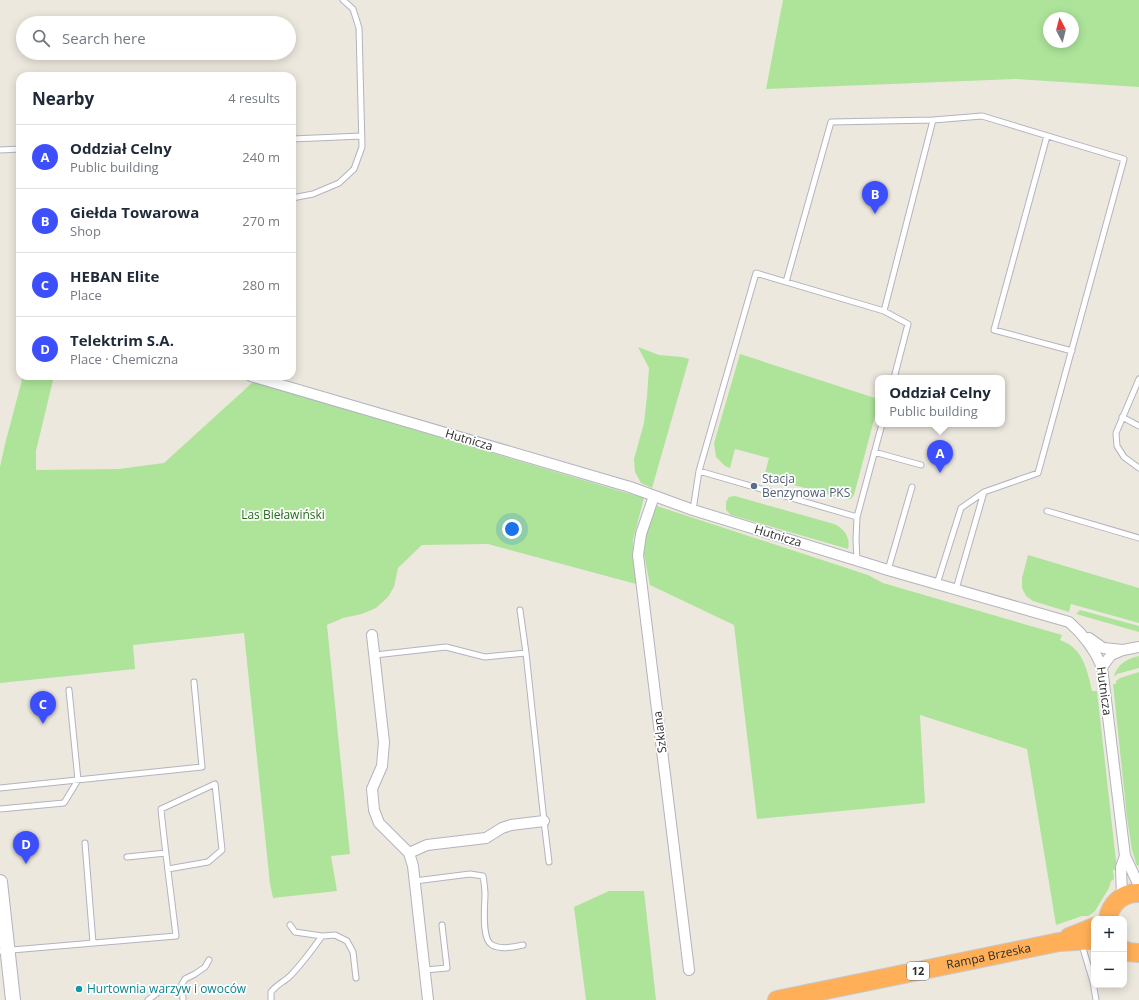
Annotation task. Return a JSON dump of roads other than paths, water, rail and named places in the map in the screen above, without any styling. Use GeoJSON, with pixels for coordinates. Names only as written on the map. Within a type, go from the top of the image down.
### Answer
{"type":"FeatureCollection","features":[{"type":"Feature","properties":{"kind":"highway"},"geometry":{"type":"LineString","coordinates":[[1109,916],[1111,908],[1122,897],[1128,894],[1139,893]]}},
{"type":"Feature","properties":{"kind":"highway","name":"Rampa Brzeska"},"geometry":{"type":"LineString","coordinates":[[777,1000],[1087,935]]}},
{"type":"Feature","properties":{"kind":"highway"},"geometry":{"type":"LineString","coordinates":[[1127,952],[1139,953]]}},
{"type":"Feature","properties":{"kind":"street","name":"Hutnicza"},"geometry":{"type":"LineString","coordinates":[[266,380],[630,487],[693,510],[888,570],[1069,622],[1082,634],[1098,656],[1102,667],[1125,856],[1139,885]]}},
{"type":"Feature","properties":{"kind":"street","name":"Szklana"},"geometry":{"type":"LineString","coordinates":[[654,496],[641,534],[638,555],[689,970]]}},
{"type":"Feature","properties":{"kind":"street"},"geometry":{"type":"LineString","coordinates":[[1082,634],[1103,648],[1123,650]]}},
{"type":"Feature","properties":{"kind":"street"},"geometry":{"type":"LineString","coordinates":[[372,635],[384,742],[382,766],[372,789],[374,810],[379,823],[409,853],[413,866],[428,1000]]}},
{"type":"Feature","properties":{"kind":"street"},"geometry":{"type":"LineString","coordinates":[[1102,667],[1111,655],[1123,650],[1139,647]]}},
{"type":"Feature","properties":{"kind":"street"},"geometry":{"type":"LineString","coordinates":[[409,853],[427,845],[486,838],[502,828],[511,825],[544,821]]}},
{"type":"Feature","properties":{"kind":"street","name":"Hutnicza"},"geometry":{"type":"LineString","coordinates":[[1122,897],[1122,867],[1125,856]]}},
{"type":"Feature","properties":{"kind":"street"},"geometry":{"type":"LineString","coordinates":[[0,882],[4,951],[13,1000]]}},
{"type":"Feature","properties":{"kind":"lane"},"geometry":{"type":"LineString","coordinates":[[296,197],[313,194],[340,183],[354,169],[362,147],[359,28],[353,9],[343,0]]}},
{"type":"Feature","properties":{"kind":"lane"},"geometry":{"type":"LineString","coordinates":[[786,282],[831,122],[933,120],[982,116],[1124,159],[1038,473],[984,492],[961,508],[937,584]]}},
{"type":"Feature","properties":{"kind":"lane"},"geometry":{"type":"LineString","coordinates":[[884,311],[933,120]]}},
{"type":"Feature","properties":{"kind":"lane"},"geometry":{"type":"LineString","coordinates":[[296,139],[362,136]]}},
{"type":"Feature","properties":{"kind":"lane"},"geometry":{"type":"LineString","coordinates":[[1047,136],[994,330],[1072,352]]}},
{"type":"Feature","properties":{"kind":"lane"},"geometry":{"type":"LineString","coordinates":[[0,150],[16,149]]}},
{"type":"Feature","properties":{"kind":"lane"},"geometry":{"type":"LineString","coordinates":[[693,510],[698,471],[756,273],[884,311],[908,324],[895,375]]}},
{"type":"Feature","properties":{"kind":"lane"},"geometry":{"type":"LineString","coordinates":[[1138,382],[1116,433],[1117,446],[1124,457],[1139,468]]}},
{"type":"Feature","properties":{"kind":"lane"},"geometry":{"type":"LineString","coordinates":[[1122,418],[1139,426]]}},
{"type":"Feature","properties":{"kind":"lane"},"geometry":{"type":"LineString","coordinates":[[857,560],[857,517],[881,427]]}},
{"type":"Feature","properties":{"kind":"lane"},"geometry":{"type":"LineString","coordinates":[[874,452],[921,465]]}},
{"type":"Feature","properties":{"kind":"lane"},"geometry":{"type":"LineString","coordinates":[[698,471],[857,517]]}},
{"type":"Feature","properties":{"kind":"lane"},"geometry":{"type":"LineString","coordinates":[[888,570],[912,487]]}},
{"type":"Feature","properties":{"kind":"lane"},"geometry":{"type":"LineString","coordinates":[[956,589],[984,492]]}},
{"type":"Feature","properties":{"kind":"lane"},"geometry":{"type":"LineString","coordinates":[[1047,511],[1139,538]]}},
{"type":"Feature","properties":{"kind":"lane"},"geometry":{"type":"LineString","coordinates":[[520,610],[549,862]]}},
{"type":"Feature","properties":{"kind":"lane"},"geometry":{"type":"LineString","coordinates":[[374,655],[446,647],[486,657],[526,653]]}},
{"type":"Feature","properties":{"kind":"lane"},"geometry":{"type":"LineString","coordinates":[[0,788],[202,767],[194,682]]}},
{"type":"Feature","properties":{"kind":"lane"},"geometry":{"type":"LineString","coordinates":[[0,809],[64,803],[78,780],[69,690]]}},
{"type":"Feature","properties":{"kind":"lane"},"geometry":{"type":"LineString","coordinates":[[4,951],[176,936],[166,853],[161,809],[215,784],[222,850],[208,862],[168,869]]}},
{"type":"Feature","properties":{"kind":"lane"},"geometry":{"type":"LineString","coordinates":[[85,843],[93,943]]}},
{"type":"Feature","properties":{"kind":"lane"},"geometry":{"type":"LineString","coordinates":[[127,857],[166,853]]}},
{"type":"Feature","properties":{"kind":"lane"},"geometry":{"type":"LineString","coordinates":[[415,881],[470,874],[483,876],[485,894],[484,921],[487,940],[491,945],[501,948],[523,945]]}},
{"type":"Feature","properties":{"kind":"lane"},"geometry":{"type":"LineString","coordinates":[[290,925],[295,932],[322,936],[335,935],[347,941],[353,952],[356,978]]}},
{"type":"Feature","properties":{"kind":"lane"},"geometry":{"type":"LineString","coordinates":[[425,970],[447,968],[442,925]]}},
{"type":"Feature","properties":{"kind":"lane"},"geometry":{"type":"LineString","coordinates":[[1087,935],[1088,966],[1096,1000]]}},
{"type":"Feature","properties":{"kind":"lane"},"geometry":{"type":"LineString","coordinates":[[271,1000],[271,992],[274,988],[289,977],[322,936]]}},
{"type":"Feature","properties":{"kind":"lane"},"geometry":{"type":"LineString","coordinates":[[183,1000],[182,984],[185,979],[205,967],[209,960]]}},
{"type":"Feature","properties":{"kind":"lane"},"geometry":{"type":"LineString","coordinates":[[148,1000],[164,988]]}},
{"type":"Feature","properties":{"kind":"place","name":"Giełda Towarowa"},"geometry":{"type":"Point","coordinates":[875,214]}},
{"type":"Feature","properties":{"kind":"place","name":"Oddział Celny"},"geometry":{"type":"Point","coordinates":[940,473]}},
{"type":"Feature","properties":{"kind":"place","name":"Stacja Benzynowa PKS"},"geometry":{"type":"Point","coordinates":[754,486]}},
{"type":"Feature","properties":{"kind":"place","name":"HEBAN Elite"},"geometry":{"type":"Point","coordinates":[43,724]}},
{"type":"Feature","properties":{"kind":"place","name":"Telektrim S.A."},"geometry":{"type":"Point","coordinates":[26,864]}},
{"type":"Feature","properties":{"kind":"place","name":"Hurtownia warzyw i owoców"},"geometry":{"type":"Point","coordinates":[79,989]}},
{"type":"Feature","properties":{"kind":"park label","name":"Las Bieławiński"},"geometry":{"type":"Point","coordinates":[283,515]}}]}
